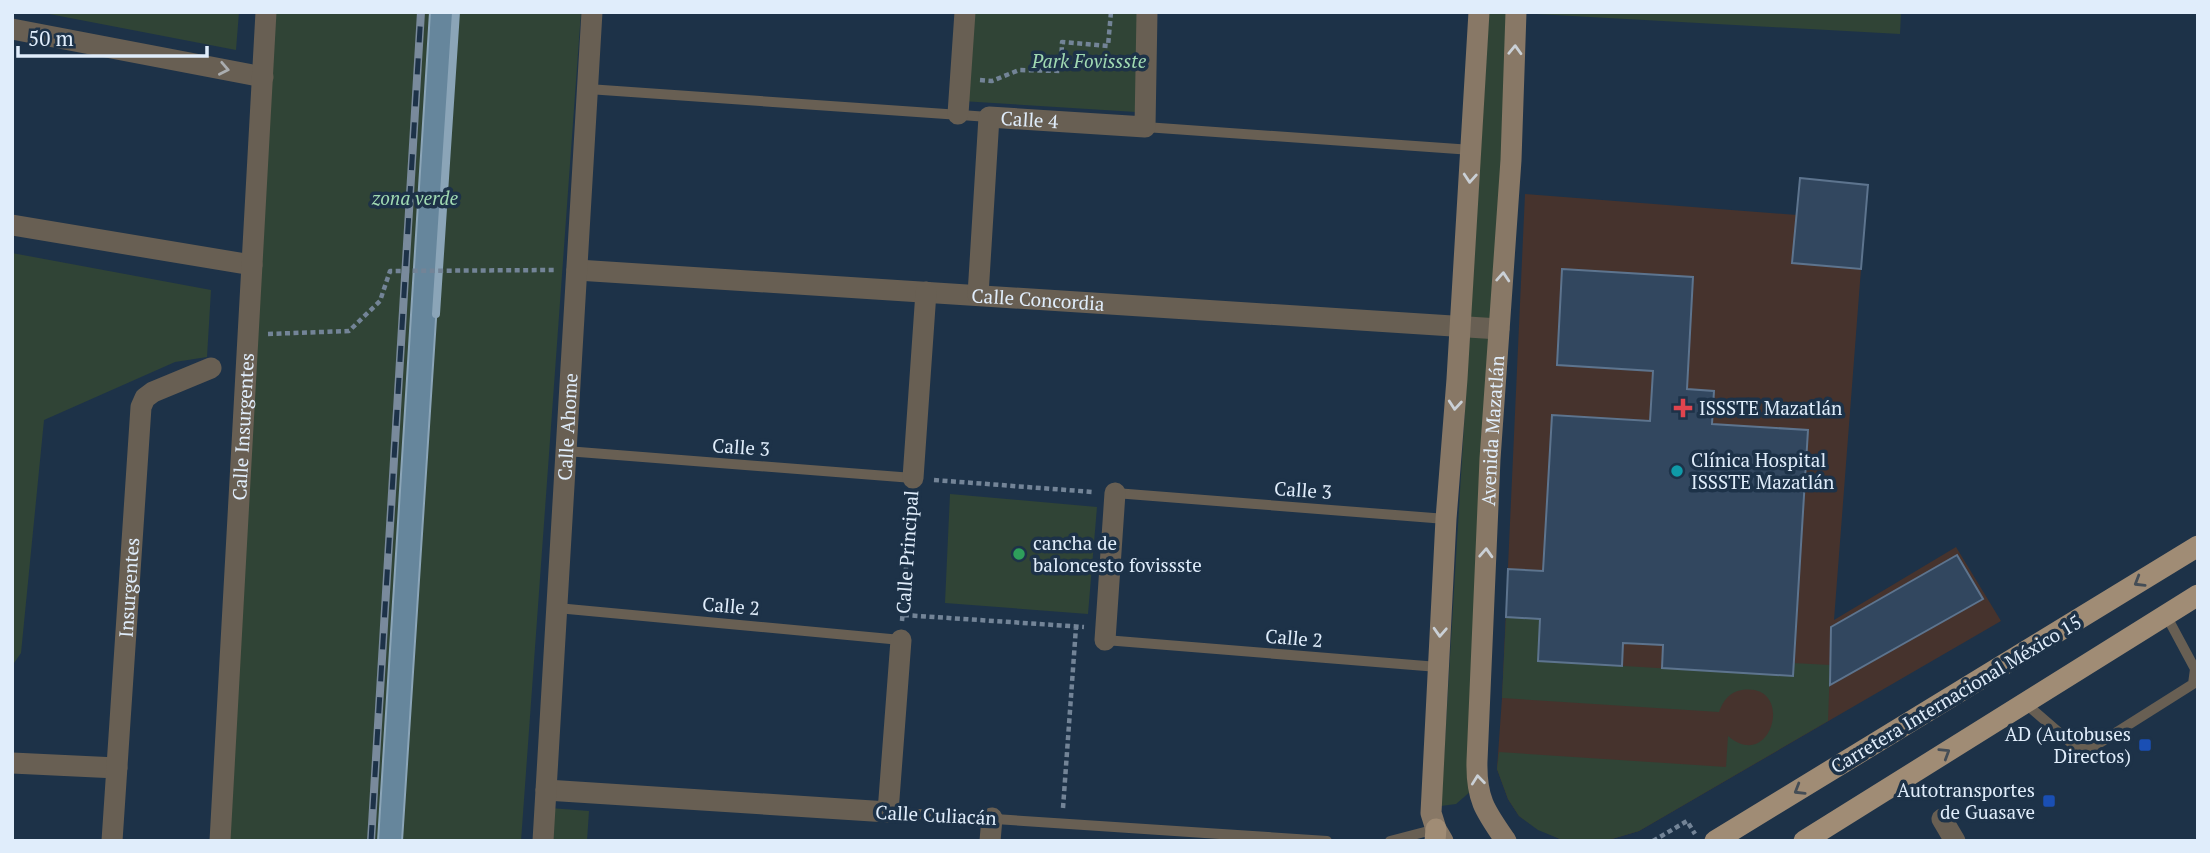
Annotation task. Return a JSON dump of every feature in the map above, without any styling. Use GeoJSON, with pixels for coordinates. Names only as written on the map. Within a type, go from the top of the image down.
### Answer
{"type":"FeatureCollection","features":[{"type":"Feature","properties":{"kind":"main road","name":"Carretera Internacional México 15"},"geometry":{"type":"LineString","coordinates":[[1715,841],[2198,547]]}},
{"type":"Feature","properties":{"kind":"main road"},"geometry":{"type":"LineString","coordinates":[[1804,841],[2198,595]]}},
{"type":"Feature","properties":{"kind":"street","name":"Calle Ahome"},"geometry":{"type":"LineString","coordinates":[[543,841],[593,12]]}},
{"type":"Feature","properties":{"kind":"street"},"geometry":{"type":"LineString","coordinates":[[958,114],[965,12]]}},
{"type":"Feature","properties":{"kind":"street"},"geometry":{"type":"LineString","coordinates":[[1145,128],[1147,12]]}},
{"type":"Feature","properties":{"kind":"street","name":"Avenida Mazatlán"},"geometry":{"type":"LineString","coordinates":[[1438,837],[1431,813],[1438,667],[1479,12]]}},
{"type":"Feature","properties":{"kind":"street","name":"Avenida Mazatlán"},"geometry":{"type":"LineString","coordinates":[[1506,841],[1487,814],[1476,785],[1490,459],[1511,160],[1516,12]]}},
{"type":"Feature","properties":{"kind":"street","name":"Calle Insurgentes"},"geometry":{"type":"LineString","coordinates":[[220,841],[263,77],[264,13]]}},
{"type":"Feature","properties":{"kind":"street"},"geometry":{"type":"LineString","coordinates":[[12,29],[263,77]]}},
{"type":"Feature","properties":{"kind":"street"},"geometry":{"type":"LineString","coordinates":[[978,295],[989,117]]}},
{"type":"Feature","properties":{"kind":"street","name":"Calle 4"},"geometry":{"type":"LineString","coordinates":[[989,117],[1145,128]]}},
{"type":"Feature","properties":{"kind":"street"},"geometry":{"type":"LineString","coordinates":[[12,225],[252,265]]}},
{"type":"Feature","properties":{"kind":"street","name":"Calle Concordia"},"geometry":{"type":"LineString","coordinates":[[577,270],[1499,329]]}},
{"type":"Feature","properties":{"kind":"street","name":"Calle Principal"},"geometry":{"type":"LineString","coordinates":[[913,478],[926,292]]}},
{"type":"Feature","properties":{"kind":"street","name":"Insurgentes"},"geometry":{"type":"LineString","coordinates":[[112,841],[141,407],[145,398],[153,392],[211,368]]}},
{"type":"Feature","properties":{"kind":"street"},"geometry":{"type":"LineString","coordinates":[[1106,635],[1115,493]]}},
{"type":"Feature","properties":{"kind":"street","name":"Calle Principal"},"geometry":{"type":"LineString","coordinates":[[888,812],[901,640]]}},
{"type":"Feature","properties":{"kind":"street"},"geometry":{"type":"LineString","coordinates":[[12,763],[117,768]]}},
{"type":"Feature","properties":{"kind":"street","name":"Calle Culiacán"},"geometry":{"type":"LineString","coordinates":[[546,790],[888,812]]}},
{"type":"Feature","properties":{"kind":"street"},"geometry":{"type":"LineString","coordinates":[[990,841],[992,818]]}},
{"type":"Feature","properties":{"kind":"street"},"geometry":{"type":"LineString","coordinates":[[1942,819],[1955,841]]}},
{"type":"Feature","properties":{"kind":"lane","name":"Calle 4"},"geometry":{"type":"LineString","coordinates":[[588,89],[989,117]]}},
{"type":"Feature","properties":{"kind":"lane","name":"Calle 4"},"geometry":{"type":"LineString","coordinates":[[1145,128],[1472,150]]}},
{"type":"Feature","properties":{"kind":"lane","name":"Calle 3"},"geometry":{"type":"LineString","coordinates":[[566,451],[913,478]]}},
{"type":"Feature","properties":{"kind":"lane","name":"Calle 3"},"geometry":{"type":"LineString","coordinates":[[1115,493],[1446,519]]}},
{"type":"Feature","properties":{"kind":"lane","name":"Calle 2"},"geometry":{"type":"LineString","coordinates":[[557,608],[901,640]]}},
{"type":"Feature","properties":{"kind":"lane"},"geometry":{"type":"LineString","coordinates":[[2025,703],[2078,749],[2090,750],[2193,684],[2195,668],[2166,615]]}},
{"type":"Feature","properties":{"kind":"lane","name":"Calle 2"},"geometry":{"type":"LineString","coordinates":[[1106,635],[1438,667]]}},
{"type":"Feature","properties":{"kind":"lane","name":"Calle Culiacán"},"geometry":{"type":"LineString","coordinates":[[888,812],[1327,841]]}},
{"type":"Feature","properties":{"kind":"lane"},"geometry":{"type":"LineString","coordinates":[[1390,841],[1438,837]]}},
{"type":"Feature","properties":{"kind":"path"},"geometry":{"type":"LineString","coordinates":[[960,79],[992,81],[1019,69],[1061,71],[1062,42],[1108,46],[1111,12]]}},
{"type":"Feature","properties":{"kind":"path"},"geometry":{"type":"LineString","coordinates":[[248,334],[349,331],[380,301],[390,271],[577,270]]}},
{"type":"Feature","properties":{"kind":"path"},"geometry":{"type":"LineString","coordinates":[[913,478],[1115,493]]}},
{"type":"Feature","properties":{"kind":"path","name":"Calle Principal"},"geometry":{"type":"LineString","coordinates":[[901,640],[913,478]]}},
{"type":"Feature","properties":{"kind":"path"},"geometry":{"type":"LineString","coordinates":[[903,615],[1076,627],[1106,635]]}},
{"type":"Feature","properties":{"kind":"path"},"geometry":{"type":"LineString","coordinates":[[1062,823],[1076,627]]}},
{"type":"Feature","properties":{"kind":"path"},"geometry":{"type":"LineString","coordinates":[[1653,841],[1686,821]]}},
{"type":"Feature","properties":{"kind":"shaded area","name":"ISSSTE Mazatlán"},"geometry":{"type":"Polygon","coordinates":[[[1525,194],[1797,215],[1792,262],[1861,269],[1834,620],[1956,547],[2001,621],[1639,831],[1605,841],[1569,841],[1538,829],[1519,816],[1508,799],[1497,769],[1525,194]]]}},
{"type":"Feature","properties":{"kind":"green space"},"geometry":{"type":"Polygon","coordinates":[[[39,12],[239,12],[236,50],[39,12]]]}},
{"type":"Feature","properties":{"kind":"green space","name":"zona verde"},"geometry":{"type":"Polygon","coordinates":[[[274,12],[581,12],[521,841],[226,841],[274,12]]]}},
{"type":"Feature","properties":{"kind":"green space","name":"Park Fovissste"},"geometry":{"type":"Polygon","coordinates":[[[963,12],[1142,12],[1136,112],[961,101],[963,12]]]}},
{"type":"Feature","properties":{"kind":"green space"},"geometry":{"type":"Polygon","coordinates":[[[1489,12],[1518,12],[1471,791],[1456,804],[1441,806],[1489,12]]]}},
{"type":"Feature","properties":{"kind":"green space"},"geometry":{"type":"Polygon","coordinates":[[[1536,12],[1901,12],[1900,34],[1536,12]]]}},
{"type":"Feature","properties":{"kind":"green space"},"geometry":{"type":"Polygon","coordinates":[[[12,253],[211,290],[207,357],[175,362],[44,420],[21,653],[12,666],[14,329],[12,253]]]}},
{"type":"Feature","properties":{"kind":"green space"},"geometry":{"type":"Polygon","coordinates":[[[950,494],[1097,507],[1088,614],[945,603],[950,494]]]}},
{"type":"Feature","properties":{"kind":"green space"},"geometry":{"type":"Polygon","coordinates":[[[1506,617],[1540,619],[1539,661],[1792,676],[1793,663],[1830,665],[1828,721],[1639,831],[1605,841],[1560,839],[1538,830],[1519,816],[1508,799],[1497,769],[1499,752],[1726,767],[1728,736],[1743,745],[1756,744],[1766,736],[1772,724],[1773,711],[1769,699],[1759,691],[1742,690],[1727,698],[1719,712],[1502,698],[1506,617]]]}},
{"type":"Feature","properties":{"kind":"green space"},"geometry":{"type":"Polygon","coordinates":[[[550,808],[589,811],[587,841],[548,841],[550,808]]]}},
{"type":"Feature","properties":{"kind":"water"},"geometry":{"type":"Polygon","coordinates":[[[430,12],[456,12],[402,841],[378,841],[430,12]]]}},
{"type":"Feature","properties":{"kind":"building"},"geometry":{"type":"Polygon","coordinates":[[[1800,178],[1868,185],[1861,269],[1792,263],[1800,178]]]}},
{"type":"Feature","properties":{"kind":"building","name":"Clínica Hospital ISSSTE Mazatlán"},"geometry":{"type":"Polygon","coordinates":[[[1562,269],[1693,277],[1687,389],[1714,391],[1712,424],[1808,430],[1793,676],[1662,668],[1663,645],[1623,643],[1622,666],[1538,661],[1540,619],[1506,617],[1508,569],[1543,571],[1552,415],[1650,421],[1653,371],[1557,365],[1562,269]]]}},
{"type":"Feature","properties":{"kind":"building"},"geometry":{"type":"Polygon","coordinates":[[[1957,555],[1983,599],[1830,685],[1831,627],[1957,555]]]}},
{"type":"Feature","properties":{"kind":"waterway"},"geometry":{"type":"LineString","coordinates":[[436,314],[456,12]]}},
{"type":"Feature","properties":{"kind":"railway"},"geometry":{"type":"LineString","coordinates":[[371,841],[421,12]]}},
{"type":"Feature","properties":{"kind":"place","name":"ISSSTE Mazatlán"},"geometry":{"type":"Point","coordinates":[1683,408]}},
{"type":"Feature","properties":{"kind":"place","name":"Clínica Hospital ISSSTE Mazatlán"},"geometry":{"type":"Point","coordinates":[1677,471]}},
{"type":"Feature","properties":{"kind":"place","name":"cancha de baloncesto fovissste"},"geometry":{"type":"Point","coordinates":[1019,554]}},
{"type":"Feature","properties":{"kind":"place","name":"AD (Autobuses Directos)"},"geometry":{"type":"Point","coordinates":[2145,745]}},
{"type":"Feature","properties":{"kind":"place","name":"Autotransportes de Guasave"},"geometry":{"type":"Point","coordinates":[2049,801]}}]}
